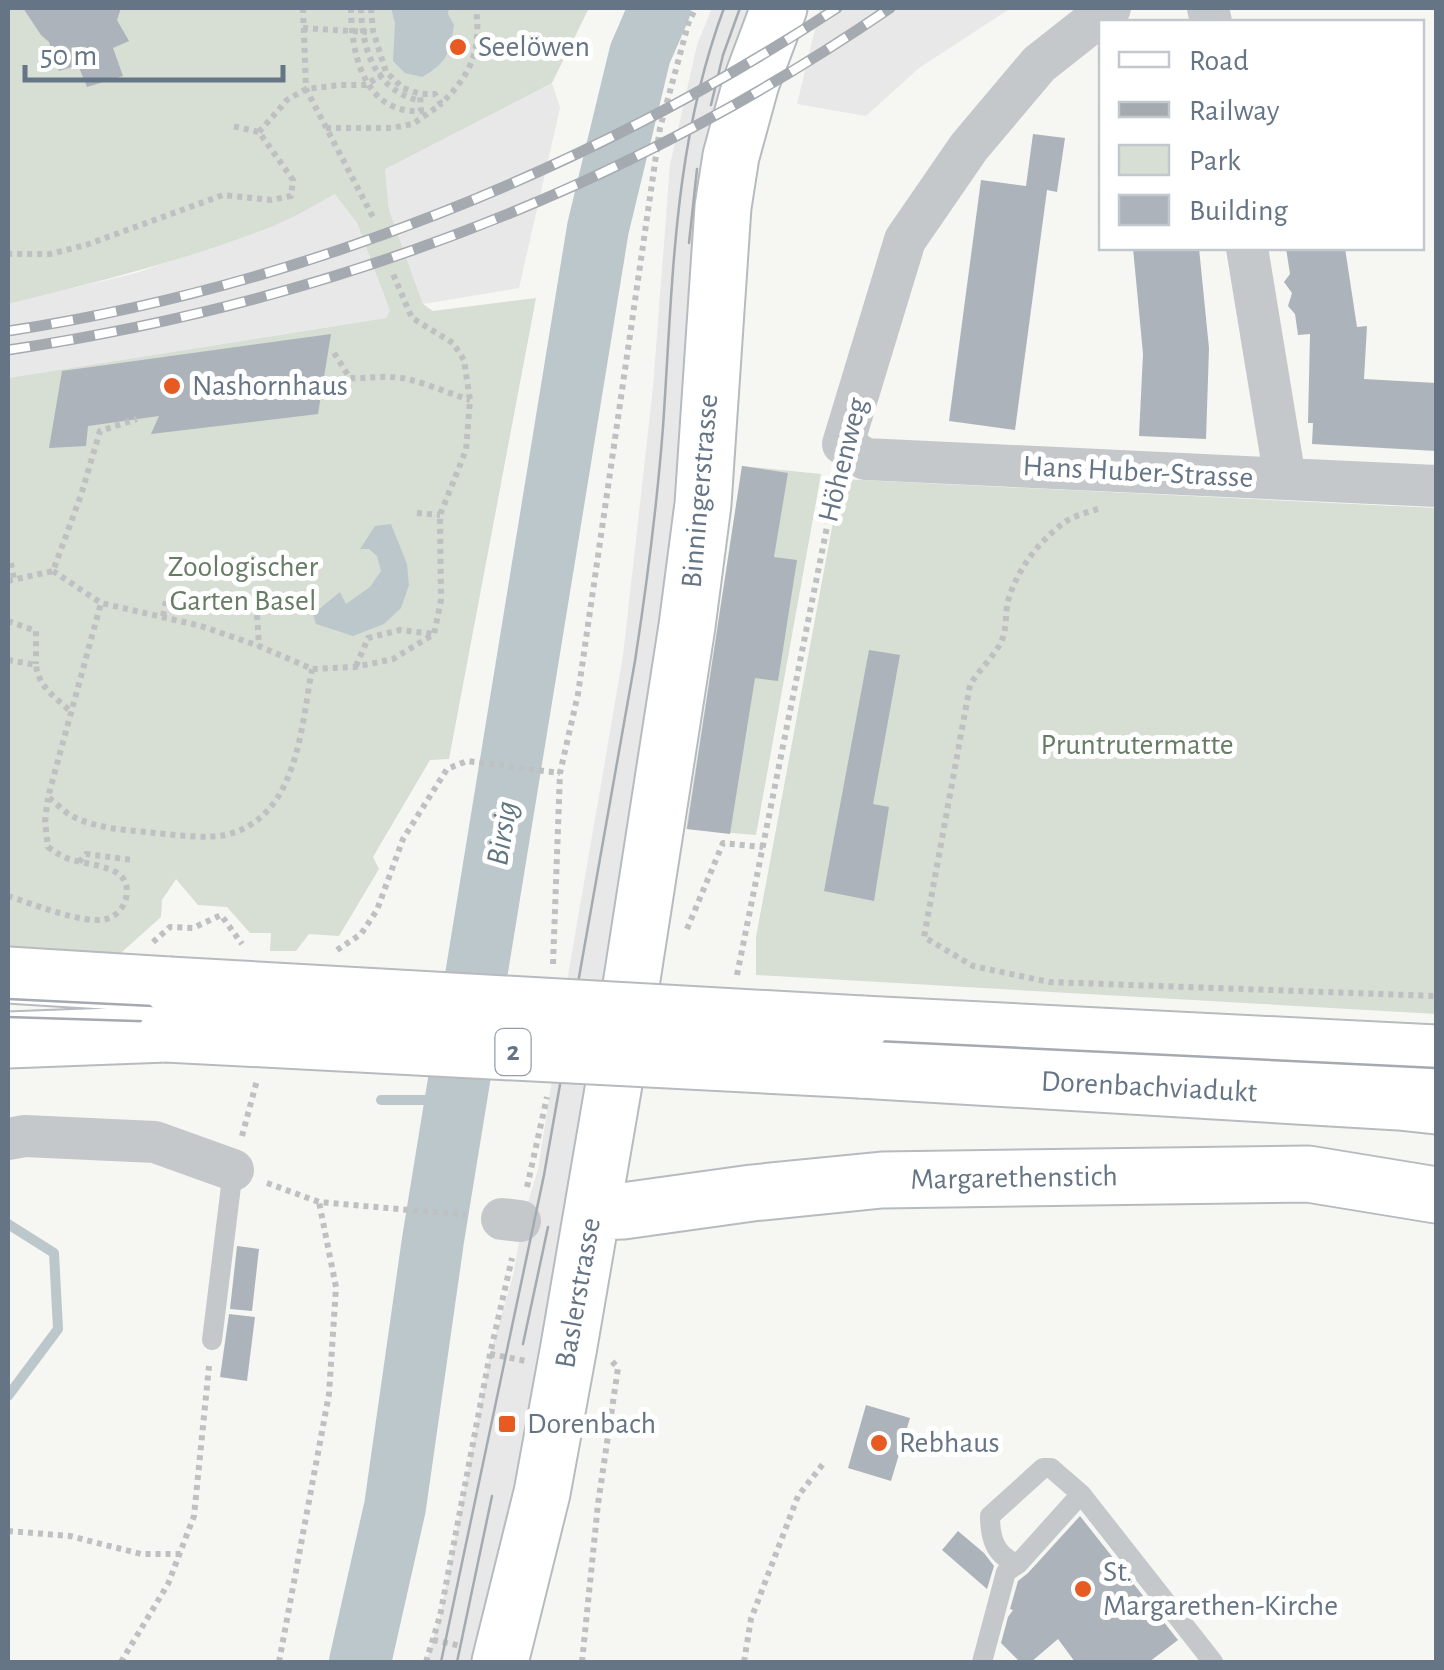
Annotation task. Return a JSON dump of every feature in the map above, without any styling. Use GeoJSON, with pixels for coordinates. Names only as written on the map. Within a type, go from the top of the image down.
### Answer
{"type":"FeatureCollection","features":[{"type":"Feature","properties":{"kind":"main road","name":"Binningerstrasse"},"geometry":{"type":"LineString","coordinates":[[632,980],[696,562],[723,207],[731,156],[750,83],[779,8]]}},
{"type":"Feature","properties":{"kind":"main road","name":"Baslerstrasse"},"geometry":{"type":"LineString","coordinates":[[485,1655],[542,1493],[632,980]]}},
{"type":"Feature","properties":{"kind":"main road","name":"2"},"geometry":{"type":"LineString","coordinates":[[17,1008],[168,1009],[861,1047]]}},
{"type":"Feature","properties":{"kind":"main road","name":"Dorenbachviadukt"},"geometry":{"type":"LineString","coordinates":[[861,1047],[1436,1053]]}},
{"type":"Feature","properties":{"kind":"main road","name":"Dorenbachviadukt"},"geometry":{"type":"LineString","coordinates":[[861,1047],[1436,1106]]}},
{"type":"Feature","properties":{"kind":"main road","name":"Margarethenstich"},"geometry":{"type":"LineString","coordinates":[[592,1212],[882,1180],[1308,1174],[1436,1195]]}},
{"type":"Feature","properties":{"kind":"street","name":"Höhenweg"},"geometry":{"type":"LineString","coordinates":[[844,444],[905,240],[969,147],[1039,64],[1110,8]]}},
{"type":"Feature","properties":{"kind":"street"},"geometry":{"type":"LineString","coordinates":[[1247,250],[1285,479]]}},
{"type":"Feature","properties":{"kind":"street","name":"Hans Huber-Strasse"},"geometry":{"type":"LineString","coordinates":[[844,444],[865,459],[1436,486]]}},
{"type":"Feature","properties":{"kind":"street"},"geometry":{"type":"LineString","coordinates":[[8,1138],[155,1142],[233,1170]]}},
{"type":"Feature","properties":{"kind":"lane"},"geometry":{"type":"LineString","coordinates":[[212,1340],[233,1170]]}},
{"type":"Feature","properties":{"kind":"lane"},"geometry":{"type":"LineString","coordinates":[[1018,1564],[1004,1558],[992,1542],[990,1516],[1044,1468],[1051,1468],[1081,1494],[1212,1662]]}},
{"type":"Feature","properties":{"kind":"lane"},"geometry":{"type":"LineString","coordinates":[[982,1662],[1006,1572],[1018,1564],[1081,1494]]}},
{"type":"Feature","properties":{"kind":"path"},"geometry":{"type":"LineString","coordinates":[[303,8],[306,90],[375,221]]}},
{"type":"Feature","properties":{"kind":"path"},"geometry":{"type":"LineString","coordinates":[[350,8],[352,44],[366,85],[391,106],[411,111],[421,110],[420,98]]}},
{"type":"Feature","properties":{"kind":"path"},"geometry":{"type":"LineString","coordinates":[[361,8],[372,60],[382,74],[420,98],[435,94],[441,104]]}},
{"type":"Feature","properties":{"kind":"path"},"geometry":{"type":"LineString","coordinates":[[371,8],[382,74]]}},
{"type":"Feature","properties":{"kind":"path"},"geometry":{"type":"LineString","coordinates":[[326,128],[414,124],[441,104],[470,66],[479,33],[476,8]]}},
{"type":"Feature","properties":{"kind":"path"},"geometry":{"type":"LineString","coordinates":[[553,968],[560,772],[578,694],[660,128],[696,8]]}},
{"type":"Feature","properties":{"kind":"path"},"geometry":{"type":"LineString","coordinates":[[303,28],[373,31]]}},
{"type":"Feature","properties":{"kind":"path"},"geometry":{"type":"LineString","coordinates":[[259,132],[287,100],[306,90],[366,85],[382,74]]}},
{"type":"Feature","properties":{"kind":"path"},"geometry":{"type":"LineString","coordinates":[[8,252],[50,254],[86,245],[224,195],[272,200],[291,196],[293,180],[259,132],[232,126]]}},
{"type":"Feature","properties":{"kind":"path"},"geometry":{"type":"LineString","coordinates":[[10,563],[11,580],[53,571],[101,603],[201,626],[312,669],[355,667],[393,659],[434,634],[440,600],[440,515],[466,450],[470,400],[464,360],[452,343],[412,318],[393,274]]}},
{"type":"Feature","properties":{"kind":"path"},"geometry":{"type":"LineString","coordinates":[[334,353],[350,378],[392,376],[470,400]]}},
{"type":"Feature","properties":{"kind":"path"},"geometry":{"type":"LineString","coordinates":[[53,571],[100,431],[137,419]]}},
{"type":"Feature","properties":{"kind":"path","name":"Höhenweg"},"geometry":{"type":"LineString","coordinates":[[734,990],[844,444]]}},
{"type":"Feature","properties":{"kind":"path"},"geometry":{"type":"LineString","coordinates":[[1098,508],[1071,518],[1045,539],[1023,566],[1008,602],[1005,635],[970,684],[924,936],[973,966],[1049,982],[1436,996]]}},
{"type":"Feature","properties":{"kind":"path"},"geometry":{"type":"LineString","coordinates":[[417,513],[440,515]]}},
{"type":"Feature","properties":{"kind":"path"},"geometry":{"type":"LineString","coordinates":[[164,616],[166,601]]}},
{"type":"Feature","properties":{"kind":"path"},"geometry":{"type":"LineString","coordinates":[[8,896],[90,920],[107,920],[123,906],[128,888],[123,878],[48,848],[44,822],[101,603]]}},
{"type":"Feature","properties":{"kind":"path"},"geometry":{"type":"LineString","coordinates":[[257,615],[259,646]]}},
{"type":"Feature","properties":{"kind":"path"},"geometry":{"type":"LineString","coordinates":[[8,621],[36,631],[37,677],[71,711]]}},
{"type":"Feature","properties":{"kind":"path"},"geometry":{"type":"LineString","coordinates":[[355,667],[368,638],[400,630],[434,634]]}},
{"type":"Feature","properties":{"kind":"path"},"geometry":{"type":"LineString","coordinates":[[8,660],[36,664]]}},
{"type":"Feature","properties":{"kind":"path"},"geometry":{"type":"LineString","coordinates":[[48,796],[69,815],[96,825],[222,836],[251,827],[270,810],[292,771],[312,669]]}},
{"type":"Feature","properties":{"kind":"path"},"geometry":{"type":"LineString","coordinates":[[330,956],[361,934],[377,910],[402,840],[448,768],[467,761],[560,772]]}},
{"type":"Feature","properties":{"kind":"path"},"geometry":{"type":"LineString","coordinates":[[686,934],[723,843],[763,848]]}},
{"type":"Feature","properties":{"kind":"path"},"geometry":{"type":"LineString","coordinates":[[79,862],[86,854],[133,860]]}},
{"type":"Feature","properties":{"kind":"path"},"geometry":{"type":"LineString","coordinates":[[421,1654],[426,1662],[440,1616],[511,1220],[549,1086]]}},
{"type":"Feature","properties":{"kind":"path"},"geometry":{"type":"LineString","coordinates":[[233,1170],[318,1202],[511,1220]]}},
{"type":"Feature","properties":{"kind":"path"},"geometry":{"type":"LineString","coordinates":[[279,1662],[329,1394],[336,1287],[318,1202]]}},
{"type":"Feature","properties":{"kind":"path"},"geometry":{"type":"LineString","coordinates":[[121,1662],[168,1584],[194,1516],[212,1340]]}},
{"type":"Feature","properties":{"kind":"path"},"geometry":{"type":"LineString","coordinates":[[570,1346],[604,1352],[618,1368],[598,1504],[582,1662]]}},
{"type":"Feature","properties":{"kind":"path"},"geometry":{"type":"LineString","coordinates":[[744,1662],[751,1618],[798,1496],[823,1464]]}},
{"type":"Feature","properties":{"kind":"path"},"geometry":{"type":"LineString","coordinates":[[8,1531],[70,1536],[140,1554],[181,1554]]}},
{"type":"Feature","properties":{"kind":"path"},"geometry":{"type":"LineString","coordinates":[[433,1640],[485,1655]]}},
{"type":"Feature","properties":{"kind":"shaded area"},"geometry":{"type":"Polygon","coordinates":[[[391,8],[449,8],[454,25],[449,50],[437,67],[422,77],[405,73],[393,61],[395,23],[391,8]]]}},
{"type":"Feature","properties":{"kind":"shaded area"},"geometry":{"type":"Polygon","coordinates":[[[712,8],[754,8],[659,662],[517,1492],[476,1662],[426,1662],[440,1616],[490,1354],[538,1170],[623,656],[653,387],[670,165],[697,45],[712,8]]]}},
{"type":"Feature","properties":{"kind":"shaded area"},"geometry":{"type":"Polygon","coordinates":[[[820,8],[1011,8],[919,68],[866,116],[797,104],[820,8]]]}},
{"type":"Feature","properties":{"kind":"shaded area"},"geometry":{"type":"Polygon","coordinates":[[[552,83],[560,108],[519,288],[423,304],[389,210],[385,168],[552,83]]]}},
{"type":"Feature","properties":{"kind":"shaded area"},"geometry":{"type":"Polygon","coordinates":[[[336,194],[357,223],[390,311],[386,318],[8,378],[8,304],[136,273],[277,224],[336,194]]]}},
{"type":"Feature","properties":{"kind":"shaded area"},"geometry":{"type":"Polygon","coordinates":[[[391,524],[407,564],[409,585],[401,608],[384,624],[353,636],[316,624],[313,614],[340,592],[346,604],[370,587],[381,571],[377,556],[369,549],[360,549],[375,526],[391,524]]]}},
{"type":"Feature","properties":{"kind":"green space","name":"Zoologischer Garten Basel"},"geometry":{"type":"Polygon","coordinates":[[[8,8],[589,8],[552,83],[385,169],[389,210],[423,304],[433,311],[536,298],[449,759],[430,760],[373,857],[379,869],[339,936],[309,934],[296,951],[270,951],[271,933],[250,933],[227,907],[198,905],[176,879],[162,900],[161,917],[113,960],[8,951],[8,378],[386,318],[390,311],[357,223],[335,194],[281,222],[208,249],[8,304],[8,8]]]}},
{"type":"Feature","properties":{"kind":"green space"},"geometry":{"type":"Polygon","coordinates":[[[742,466],[821,474],[756,835],[686,829],[742,466]]]}},
{"type":"Feature","properties":{"kind":"green space","name":"Pruntrutermatte"},"geometry":{"type":"Polygon","coordinates":[[[841,479],[1436,508],[1436,1014],[756,975],[756,937],[841,479]]]}},
{"type":"Feature","properties":{"kind":"building"},"geometry":{"type":"Polygon","coordinates":[[[23,8],[121,8],[117,20],[129,41],[113,48],[123,76],[87,87],[78,65],[59,71],[49,42],[23,8]]]}},
{"type":"Feature","properties":{"kind":"building"},"geometry":{"type":"Polygon","coordinates":[[[1033,134],[1065,138],[1057,192],[1047,190],[1015,430],[949,421],[981,180],[1026,186],[1033,134]]]}},
{"type":"Feature","properties":{"kind":"building"},"geometry":{"type":"Polygon","coordinates":[[[1133,250],[1199,250],[1209,348],[1206,439],[1139,436],[1143,354],[1133,250]]]}},
{"type":"Feature","properties":{"kind":"building"},"geometry":{"type":"Polygon","coordinates":[[[1286,250],[1345,250],[1357,327],[1367,326],[1364,379],[1436,383],[1436,451],[1312,444],[1313,423],[1308,423],[1310,334],[1298,335],[1295,314],[1288,306],[1292,293],[1284,282],[1290,274],[1286,250]]]}},
{"type":"Feature","properties":{"kind":"building","name":"Nashornhaus"},"geometry":{"type":"Polygon","coordinates":[[[331,334],[318,414],[151,434],[159,416],[88,426],[86,446],[49,448],[62,371],[331,334]]]}},
{"type":"Feature","properties":{"kind":"building"},"geometry":{"type":"Polygon","coordinates":[[[742,466],[788,473],[774,557],[797,560],[778,681],[755,678],[730,834],[687,829],[742,466]]]}},
{"type":"Feature","properties":{"kind":"building"},"geometry":{"type":"Polygon","coordinates":[[[869,650],[900,655],[873,804],[889,807],[874,901],[824,891],[869,650]]]}},
{"type":"Feature","properties":{"kind":"building"},"geometry":{"type":"Polygon","coordinates":[[[237,1246],[259,1249],[252,1311],[230,1309],[237,1246]]]}},
{"type":"Feature","properties":{"kind":"building"},"geometry":{"type":"Polygon","coordinates":[[[229,1314],[255,1317],[247,1381],[220,1377],[229,1314]]]}},
{"type":"Feature","properties":{"kind":"building","name":"Rebhaus"},"geometry":{"type":"Polygon","coordinates":[[[866,1405],[910,1418],[891,1481],[848,1468],[866,1405]]]}},
{"type":"Feature","properties":{"kind":"building"},"geometry":{"type":"Polygon","coordinates":[[[1080,1516],[1178,1640],[1149,1662],[1075,1662],[1058,1639],[1031,1662],[1020,1662],[1001,1643],[1018,1581],[1080,1516]]]}},
{"type":"Feature","properties":{"kind":"building"},"geometry":{"type":"Polygon","coordinates":[[[958,1531],[994,1566],[987,1589],[942,1550],[958,1531]]]}},
{"type":"Feature","properties":{"kind":"waterway","name":"Birsig"},"geometry":{"type":"LineString","coordinates":[[360,1662],[395,1507],[433,1240],[598,228],[640,54],[660,8]]}},
{"type":"Feature","properties":{"kind":"waterway","name":"Dorenbach"},"geometry":{"type":"LineString","coordinates":[[381,1100],[456,1100]]}},
{"type":"Feature","properties":{"kind":"waterway"},"geometry":{"type":"LineString","coordinates":[[8,1224],[54,1253],[58,1329],[8,1396]]}},
{"type":"Feature","properties":{"kind":"tram line"},"geometry":{"type":"LineString","coordinates":[[441,1662],[544,1175],[635,661],[658,486],[673,267],[685,163],[707,59],[724,8]]}},
{"type":"Feature","properties":{"kind":"tram line"},"geometry":{"type":"LineString","coordinates":[[711,105],[740,8]]}},
{"type":"Feature","properties":{"kind":"tram line"},"geometry":{"type":"LineString","coordinates":[[689,243],[697,169]]}},
{"type":"Feature","properties":{"kind":"tram line"},"geometry":{"type":"LineString","coordinates":[[8,999],[1436,1068]]}},
{"type":"Feature","properties":{"kind":"tram line"},"geometry":{"type":"LineString","coordinates":[[8,1017],[842,1054]]}},
{"type":"Feature","properties":{"kind":"tram line"},"geometry":{"type":"LineString","coordinates":[[523,1344],[548,1227]]}},
{"type":"Feature","properties":{"kind":"tram line"},"geometry":{"type":"LineString","coordinates":[[457,1662],[492,1496]]}},
{"type":"Feature","properties":{"kind":"railway"},"geometry":{"type":"LineString","coordinates":[[8,331],[226,285],[333,252],[439,213],[645,120],[837,8]]}},
{"type":"Feature","properties":{"kind":"railway"},"geometry":{"type":"LineString","coordinates":[[8,350],[127,329],[243,302],[357,269],[468,230],[578,184],[684,132],[789,73],[890,8]]}},
{"type":"Feature","properties":{"kind":"place","name":"Seelöwen"},"geometry":{"type":"Point","coordinates":[458,47]}},
{"type":"Feature","properties":{"kind":"place","name":"Nashornhaus"},"geometry":{"type":"Point","coordinates":[172,386]}},
{"type":"Feature","properties":{"kind":"place","name":"Dorenbach"},"geometry":{"type":"Point","coordinates":[507,1424]}},
{"type":"Feature","properties":{"kind":"place","name":"Rebhaus"},"geometry":{"type":"Point","coordinates":[879,1443]}},
{"type":"Feature","properties":{"kind":"place","name":"St. Margarethen-Kirche"},"geometry":{"type":"Point","coordinates":[1083,1589]}}]}
